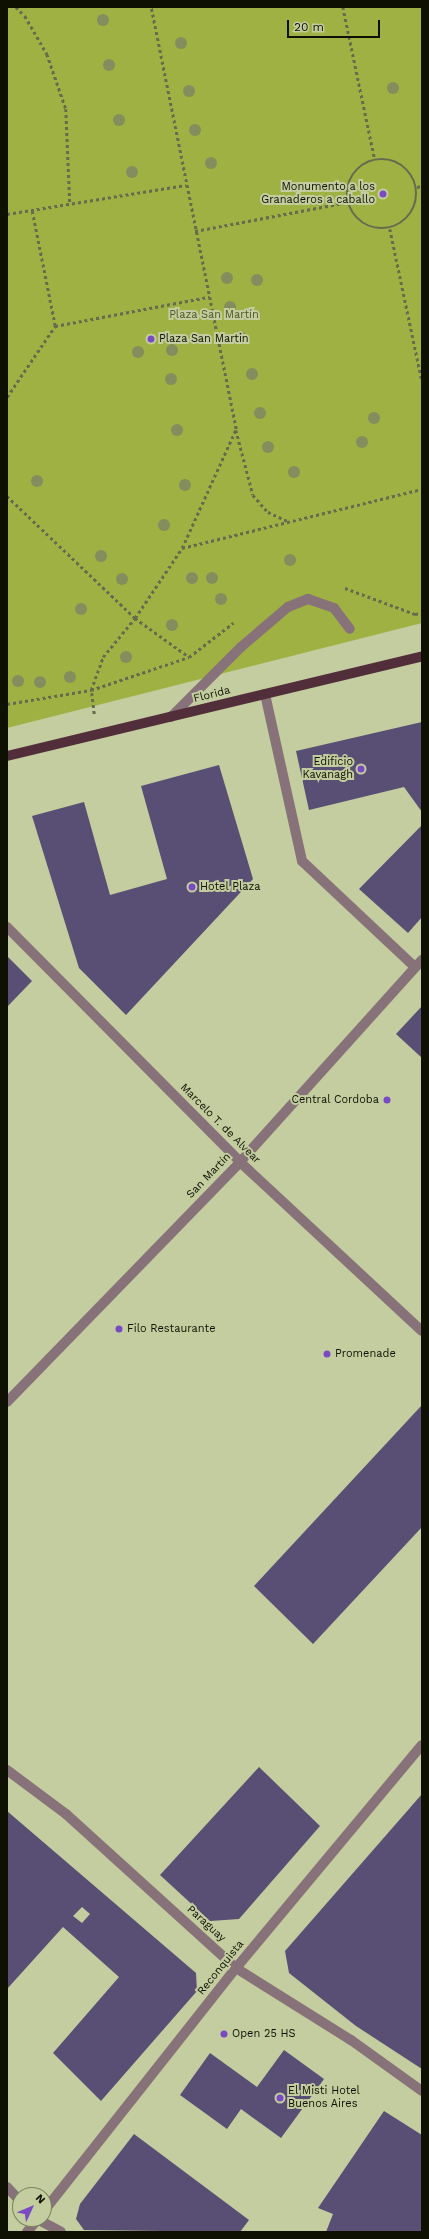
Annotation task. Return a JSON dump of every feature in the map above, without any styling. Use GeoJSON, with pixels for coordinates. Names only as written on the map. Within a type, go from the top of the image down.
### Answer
{"type":"FeatureCollection","features":[{"type":"Feature","properties":{"kind":"main road","name":"Florida"},"geometry":{"type":"LineString","coordinates":[[7,756],[422,656]]}},
{"type":"Feature","properties":{"kind":"street"},"geometry":{"type":"LineString","coordinates":[[171,717],[241,647],[288,607],[308,599],[334,608],[350,629]]}},
{"type":"Feature","properties":{"kind":"street"},"geometry":{"type":"LineString","coordinates":[[265,694],[302,861],[418,964]]}},
{"type":"Feature","properties":{"kind":"street","name":"Marcelo T. de Alvear"},"geometry":{"type":"LineString","coordinates":[[7,926],[240,1162],[422,1331]]}},
{"type":"Feature","properties":{"kind":"street","name":"San Martín"},"geometry":{"type":"LineString","coordinates":[[7,1402],[240,1162],[418,964]]}},
{"type":"Feature","properties":{"kind":"street","name":"Reconquista"},"geometry":{"type":"LineString","coordinates":[[52,2201],[236,1968],[422,1745]]}},
{"type":"Feature","properties":{"kind":"street","name":"Paraguay"},"geometry":{"type":"LineString","coordinates":[[7,1770],[66,1814],[236,1968],[351,2040],[422,2090]]}},
{"type":"Feature","properties":{"kind":"street"},"geometry":{"type":"LineString","coordinates":[[52,2227],[62,2232]]}},
{"type":"Feature","properties":{"kind":"path"},"geometry":{"type":"LineString","coordinates":[[16,7],[25,16],[47,54],[66,109],[70,203]]}},
{"type":"Feature","properties":{"kind":"path"},"geometry":{"type":"LineString","coordinates":[[151,7],[236,429],[253,495],[268,512],[288,522]]}},
{"type":"Feature","properties":{"kind":"path"},"geometry":{"type":"LineString","coordinates":[[343,7],[375,160]]}},
{"type":"Feature","properties":{"kind":"path"},"geometry":{"type":"LineString","coordinates":[[375,160],[388,160],[401,165],[411,174],[417,187],[417,200],[412,213],[403,223],[390,228],[376,228],[364,224],[354,214],[348,202],[348,188],[353,176],[362,166],[375,160]]}},
{"type":"Feature","properties":{"kind":"path"},"geometry":{"type":"LineString","coordinates":[[7,214],[186,185]]}},
{"type":"Feature","properties":{"kind":"path"},"geometry":{"type":"LineString","coordinates":[[417,187],[422,186]]}},
{"type":"Feature","properties":{"kind":"path"},"geometry":{"type":"LineString","coordinates":[[195,231],[348,202]]}},
{"type":"Feature","properties":{"kind":"path"},"geometry":{"type":"LineString","coordinates":[[32,211],[55,326]]}},
{"type":"Feature","properties":{"kind":"path"},"geometry":{"type":"LineString","coordinates":[[390,228],[422,381]]}},
{"type":"Feature","properties":{"kind":"path"},"geometry":{"type":"LineString","coordinates":[[7,397],[55,326],[209,297]]}},
{"type":"Feature","properties":{"kind":"path"},"geometry":{"type":"LineString","coordinates":[[93,707],[91,690],[103,657],[135,618],[182,548],[236,429]]}},
{"type":"Feature","properties":{"kind":"path"},"geometry":{"type":"LineString","coordinates":[[182,548],[422,489]]}},
{"type":"Feature","properties":{"kind":"path"},"geometry":{"type":"LineString","coordinates":[[7,496],[135,618]]}},
{"type":"Feature","properties":{"kind":"path"},"geometry":{"type":"LineString","coordinates":[[7,704],[91,690],[189,657]]}},
{"type":"Feature","properties":{"kind":"green space","name":"Plaza San Martín"},"geometry":{"type":"Polygon","coordinates":[[[7,7],[422,7],[422,623],[7,728],[7,7]]]}},
{"type":"Feature","properties":{"kind":"building","name":"Edificio Kavanagh"},"geometry":{"type":"Polygon","coordinates":[[[422,722],[422,812],[404,787],[309,810],[296,751],[422,722]]]}},
{"type":"Feature","properties":{"kind":"building","name":"Hotel Plaza"},"geometry":{"type":"Polygon","coordinates":[[[219,765],[253,879],[126,1015],[79,968],[32,816],[84,802],[110,895],[167,879],[141,786],[219,765]]]}},
{"type":"Feature","properties":{"kind":"building"},"geometry":{"type":"Polygon","coordinates":[[[422,825],[422,917],[408,933],[359,889],[422,825]]]}},
{"type":"Feature","properties":{"kind":"building"},"geometry":{"type":"Polygon","coordinates":[[[7,956],[32,981],[7,1007],[7,956]]]}},
{"type":"Feature","properties":{"kind":"building"},"geometry":{"type":"Polygon","coordinates":[[[422,1006],[422,1058],[396,1034],[422,1006]]]}},
{"type":"Feature","properties":{"kind":"building"},"geometry":{"type":"Polygon","coordinates":[[[422,1405],[422,1527],[313,1644],[254,1586],[422,1405]]]}},
{"type":"Feature","properties":{"kind":"building"},"geometry":{"type":"Polygon","coordinates":[[[259,1767],[320,1826],[239,1919],[210,1921],[160,1875],[259,1767]]]}},
{"type":"Feature","properties":{"kind":"building"},"geometry":{"type":"Polygon","coordinates":[[[422,1794],[422,2069],[356,2026],[289,1973],[285,1951],[422,1794]]]}},
{"type":"Feature","properties":{"kind":"building"},"geometry":{"type":"Polygon","coordinates":[[[7,1811],[196,1973],[197,1991],[101,2101],[53,2053],[119,1977],[63,1927],[7,1989],[7,1811]],[[82,1907],[73,1916],[82,1923],[90,1914],[82,1907]]]}},
{"type":"Feature","properties":{"kind":"building"},"geometry":{"type":"Polygon","coordinates":[[[284,2050],[324,2079],[281,2138],[241,2109],[227,2129],[180,2095],[210,2053],[257,2087],[284,2050]]]}},
{"type":"Feature","properties":{"kind":"building"},"geometry":{"type":"Polygon","coordinates":[[[384,2111],[422,2135],[422,2232],[326,2232],[333,2214],[318,2208],[384,2111]]]}},
{"type":"Feature","properties":{"kind":"building"},"geometry":{"type":"Polygon","coordinates":[[[134,2134],[249,2220],[240,2232],[84,2230],[76,2219],[80,2204],[134,2134]]]}},
{"type":"Feature","properties":{"kind":"place","name":"Monumento a los Granaderos a caballo"},"geometry":{"type":"Point","coordinates":[383,194]}},
{"type":"Feature","properties":{"kind":"place","name":"Plaza San Martin"},"geometry":{"type":"Point","coordinates":[151,339]}},
{"type":"Feature","properties":{"kind":"place","name":"Edificio Kavanagh"},"geometry":{"type":"Point","coordinates":[361,769]}},
{"type":"Feature","properties":{"kind":"place","name":"Hotel Plaza"},"geometry":{"type":"Point","coordinates":[192,887]}},
{"type":"Feature","properties":{"kind":"place","name":"Central Cordoba"},"geometry":{"type":"Point","coordinates":[387,1100]}},
{"type":"Feature","properties":{"kind":"place","name":"Filo Restaurante"},"geometry":{"type":"Point","coordinates":[119,1329]}},
{"type":"Feature","properties":{"kind":"place","name":"Promenade"},"geometry":{"type":"Point","coordinates":[327,1354]}},
{"type":"Feature","properties":{"kind":"place","name":"Open 25 HS"},"geometry":{"type":"Point","coordinates":[224,2034]}},
{"type":"Feature","properties":{"kind":"place","name":"El Misti Hotel Buenos Aires"},"geometry":{"type":"Point","coordinates":[280,2098]}}]}
